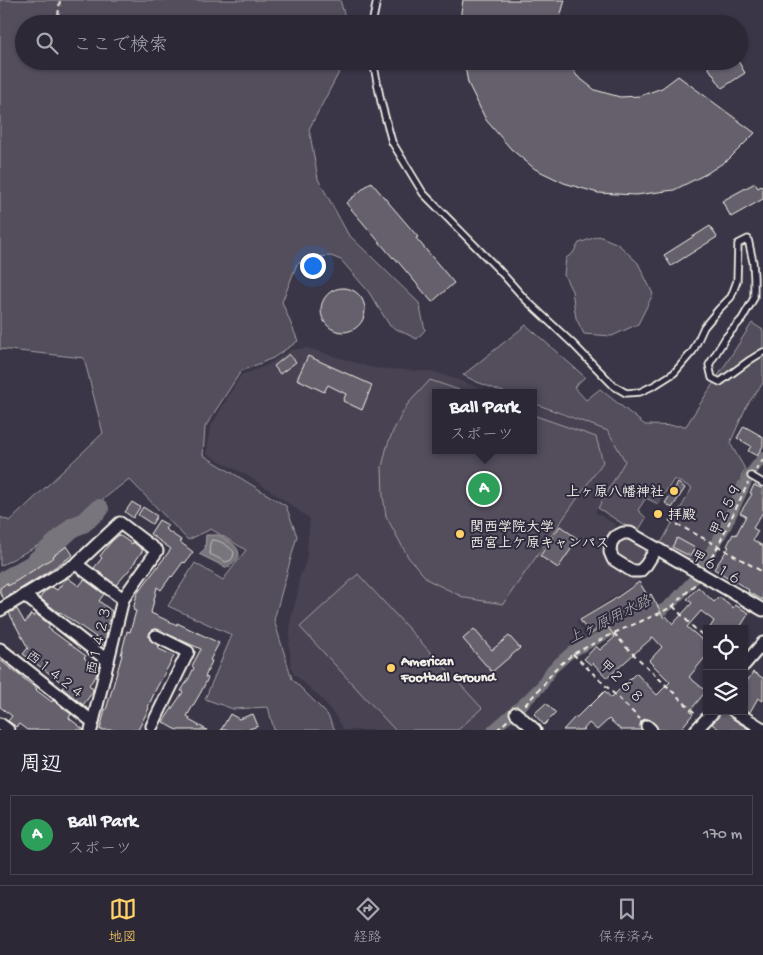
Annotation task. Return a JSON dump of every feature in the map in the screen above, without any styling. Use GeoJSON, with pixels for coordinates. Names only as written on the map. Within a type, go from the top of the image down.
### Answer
{"type":"FeatureCollection","features":[{"type":"Feature","properties":{"kind":"street","name":"西１４２３"},"geometry":{"type":"LineString","coordinates":[[0,610],[76,564],[120,523],[157,551],[123,599],[92,726]]}},
{"type":"Feature","properties":{"kind":"street","name":"甲６１６"},"geometry":{"type":"LineString","coordinates":[[656,549],[763,610]]}},
{"type":"Feature","properties":{"kind":"street"},"geometry":{"type":"LineString","coordinates":[[76,564],[123,599]]}},
{"type":"Feature","properties":{"kind":"street"},"geometry":{"type":"LineString","coordinates":[[24,595],[108,661]]}},
{"type":"Feature","properties":{"kind":"street"},"geometry":{"type":"LineString","coordinates":[[154,729],[188,652],[156,636]]}},
{"type":"Feature","properties":{"kind":"street"},"geometry":{"type":"LineString","coordinates":[[748,661],[763,643]]}},
{"type":"Feature","properties":{"kind":"street","name":"西１４２４"},"geometry":{"type":"LineString","coordinates":[[0,649],[92,726]]}},
{"type":"Feature","properties":{"kind":"street"},"geometry":{"type":"LineString","coordinates":[[516,713],[535,730]]}},
{"type":"Feature","properties":{"kind":"street"},"geometry":{"type":"LineString","coordinates":[[690,730],[704,715]]}},
{"type":"Feature","properties":{"kind":"street"},"geometry":{"type":"LineString","coordinates":[[696,730],[710,715]]}},
{"type":"Feature","properties":{"kind":"street"},"geometry":{"type":"LineString","coordinates":[[740,715],[763,729]]}},
{"type":"Feature","properties":{"kind":"street"},"geometry":{"type":"LineString","coordinates":[[0,724],[8,730]]}},
{"type":"Feature","properties":{"kind":"lane"},"geometry":{"type":"LineString","coordinates":[[374,15],[377,0]]}},
{"type":"Feature","properties":{"kind":"lane"},"geometry":{"type":"LineString","coordinates":[[375,70],[392,142],[423,193],[525,299],[614,386],[626,392],[640,392],[655,386],[674,373],[693,351],[704,327],[730,297],[736,281],[738,244],[748,239],[753,262],[754,298],[742,319],[726,337],[709,365],[712,378],[720,382],[763,352]]}},
{"type":"Feature","properties":{"kind":"lane"},"geometry":{"type":"LineString","coordinates":[[751,476],[763,483]]}},
{"type":"Feature","properties":{"kind":"path"},"geometry":{"type":"LineString","coordinates":[[58,15],[60,0]]}},
{"type":"Feature","properties":{"kind":"path","name":"甲２５９"},"geometry":{"type":"LineString","coordinates":[[497,730],[529,702],[554,670],[573,654],[673,606],[698,581],[751,476],[763,460]]}},
{"type":"Feature","properties":{"kind":"path"},"geometry":{"type":"LineString","coordinates":[[669,520],[763,572]]}},
{"type":"Feature","properties":{"kind":"path"},"geometry":{"type":"LineString","coordinates":[[673,606],[703,636]]}},
{"type":"Feature","properties":{"kind":"path"},"geometry":{"type":"LineString","coordinates":[[614,633],[626,646],[703,714]]}},
{"type":"Feature","properties":{"kind":"path","name":"甲２６８"},"geometry":{"type":"LineString","coordinates":[[573,654],[649,728]]}},
{"type":"Feature","properties":{"kind":"shaded area"},"geometry":{"type":"Polygon","coordinates":[[[0,0],[340,0],[344,15],[15,15],[15,70],[340,70],[309,129],[318,179],[348,234],[419,303],[425,330],[417,339],[390,326],[368,291],[341,260],[331,256],[316,257],[297,264],[282,302],[298,341],[273,358],[241,371],[205,427],[203,455],[286,506],[297,536],[274,620],[292,679],[327,714],[335,730],[274,730],[268,707],[233,709],[205,699],[232,635],[168,606],[195,563],[223,580],[246,550],[211,529],[188,540],[129,479],[59,534],[0,566],[0,517],[10,521],[103,433],[84,358],[0,349],[0,0]]]}},
{"type":"Feature","properties":{"kind":"shaded area"},"geometry":{"type":"Polygon","coordinates":[[[599,236],[618,244],[638,263],[653,294],[638,324],[612,336],[584,334],[576,318],[572,291],[564,275],[566,258],[573,253],[579,243],[599,236]]]}},
{"type":"Feature","properties":{"kind":"shaded area"},"geometry":{"type":"Polygon","coordinates":[[[752,323],[763,330],[763,383],[747,405],[730,443],[745,469],[713,542],[698,565],[661,543],[692,488],[674,479],[658,504],[646,498],[638,510],[646,518],[637,533],[598,508],[625,461],[608,431],[537,404],[537,389],[495,389],[463,375],[526,325],[585,377],[574,387],[586,400],[600,389],[645,425],[686,426],[752,323]]]}},
{"type":"Feature","properties":{"kind":"shaded area","name":"関西学院大学 西宮上ケ原キャンパス"},"geometry":{"type":"Polygon","coordinates":[[[307,348],[373,368],[435,372],[484,389],[432,389],[432,454],[537,454],[537,406],[608,431],[625,460],[595,512],[616,525],[605,543],[603,553],[609,562],[643,578],[576,621],[590,640],[567,654],[551,668],[539,687],[491,730],[344,730],[322,699],[293,673],[289,645],[291,618],[299,588],[299,579],[306,561],[310,519],[248,476],[207,454],[210,428],[241,375],[266,366],[291,350],[307,348]]]}},
{"type":"Feature","properties":{"kind":"shaded area"},"geometry":{"type":"Polygon","coordinates":[[[430,380],[456,389],[432,389],[432,454],[537,454],[537,416],[596,437],[603,462],[503,604],[465,598],[428,580],[408,557],[386,516],[382,467],[393,431],[407,405],[430,380]]]}},
{"type":"Feature","properties":{"kind":"shaded area"},"geometry":{"type":"Polygon","coordinates":[[[623,539],[629,539],[644,548],[644,559],[640,564],[633,565],[619,557],[615,551],[616,544],[623,539]]]}},
{"type":"Feature","properties":{"kind":"shaded area","name":"American Football Ground"},"geometry":{"type":"Polygon","coordinates":[[[358,574],[482,708],[458,730],[395,730],[300,627],[358,574]]]}},
{"type":"Feature","properties":{"kind":"water"},"geometry":{"type":"Polygon","coordinates":[[[206,535],[218,535],[231,542],[238,549],[239,553],[236,561],[227,568],[199,554],[205,549],[206,535]]]}},
{"type":"Feature","properties":{"kind":"building"},"geometry":{"type":"Polygon","coordinates":[[[463,0],[565,0],[561,15],[461,15],[463,0]]]}},
{"type":"Feature","properties":{"kind":"building"},"geometry":{"type":"Polygon","coordinates":[[[466,70],[573,70],[577,76],[595,90],[620,97],[640,96],[662,88],[678,76],[755,133],[729,159],[706,174],[674,190],[636,195],[598,193],[564,183],[535,169],[511,149],[486,120],[468,83],[466,70]]]}},
{"type":"Feature","properties":{"kind":"building"},"geometry":{"type":"Polygon","coordinates":[[[710,70],[743,70],[745,73],[722,88],[710,70]]]}},
{"type":"Feature","properties":{"kind":"building"},"geometry":{"type":"Polygon","coordinates":[[[371,182],[454,283],[432,302],[346,203],[371,182]]]}},
{"type":"Feature","properties":{"kind":"building"},"geometry":{"type":"Polygon","coordinates":[[[755,183],[758,188],[763,185],[763,199],[731,217],[722,201],[755,183]]]}},
{"type":"Feature","properties":{"kind":"building"},"geometry":{"type":"Polygon","coordinates":[[[710,226],[717,237],[671,266],[664,255],[710,226]]]}},
{"type":"Feature","properties":{"kind":"building"},"geometry":{"type":"Polygon","coordinates":[[[339,288],[347,288],[359,294],[365,310],[359,326],[347,332],[339,332],[327,326],[321,314],[321,306],[327,294],[339,288]]]}},
{"type":"Feature","properties":{"kind":"building"},"geometry":{"type":"Polygon","coordinates":[[[289,354],[296,362],[280,374],[274,366],[289,354]]]}},
{"type":"Feature","properties":{"kind":"building"},"geometry":{"type":"Polygon","coordinates":[[[308,356],[372,385],[362,410],[343,401],[346,394],[328,385],[324,392],[297,379],[308,356]]]}},
{"type":"Feature","properties":{"kind":"building"},"geometry":{"type":"Polygon","coordinates":[[[744,426],[763,437],[763,446],[757,456],[748,451],[751,446],[737,438],[744,426]]]}},
{"type":"Feature","properties":{"kind":"building"},"geometry":{"type":"Polygon","coordinates":[[[678,483],[685,488],[672,508],[665,503],[678,483]]]}},
{"type":"Feature","properties":{"kind":"building"},"geometry":{"type":"Polygon","coordinates":[[[754,485],[763,489],[763,512],[753,528],[758,531],[753,540],[763,546],[763,600],[714,569],[729,547],[727,546],[733,534],[736,535],[746,516],[740,513],[752,494],[750,493],[754,485]]]}},
{"type":"Feature","properties":{"kind":"building"},"geometry":{"type":"Polygon","coordinates":[[[132,502],[140,507],[133,518],[125,512],[132,502]]]}},
{"type":"Feature","properties":{"kind":"building"},"geometry":{"type":"Polygon","coordinates":[[[143,507],[157,516],[152,524],[138,515],[143,507]]]}},
{"type":"Feature","properties":{"kind":"building"},"geometry":{"type":"Polygon","coordinates":[[[159,520],[168,525],[165,529],[181,540],[180,542],[193,552],[161,590],[157,587],[151,613],[219,643],[210,660],[212,661],[205,677],[208,678],[187,716],[190,718],[189,720],[207,730],[177,730],[163,722],[183,692],[181,691],[194,668],[192,666],[201,649],[156,629],[150,632],[150,640],[159,646],[157,648],[174,656],[156,689],[138,730],[100,730],[127,631],[130,632],[136,611],[133,610],[137,594],[171,549],[150,534],[159,520]]]}},
{"type":"Feature","properties":{"kind":"building"},"geometry":{"type":"Polygon","coordinates":[[[560,526],[578,539],[558,568],[540,556],[560,526]]]}},
{"type":"Feature","properties":{"kind":"building"},"geometry":{"type":"Polygon","coordinates":[[[119,535],[143,550],[116,585],[94,568],[102,558],[100,556],[119,535]]]}},
{"type":"Feature","properties":{"kind":"building"},"geometry":{"type":"Polygon","coordinates":[[[677,538],[695,548],[690,556],[672,547],[677,538]]]}},
{"type":"Feature","properties":{"kind":"building"},"geometry":{"type":"Polygon","coordinates":[[[67,546],[73,555],[4,599],[0,593],[0,588],[7,583],[8,586],[18,580],[54,557],[67,546]]]}},
{"type":"Feature","properties":{"kind":"building"},"geometry":{"type":"Polygon","coordinates":[[[68,578],[79,586],[85,580],[104,594],[99,601],[112,611],[110,620],[103,629],[107,632],[104,646],[93,640],[96,637],[40,598],[44,592],[52,587],[57,590],[68,578]]]}},
{"type":"Feature","properties":{"kind":"building"},"geometry":{"type":"Polygon","coordinates":[[[639,582],[648,596],[651,594],[664,618],[666,616],[673,624],[692,603],[687,599],[698,587],[714,602],[719,597],[733,608],[735,605],[749,613],[742,625],[712,625],[714,621],[701,611],[687,627],[703,641],[703,660],[689,677],[703,689],[703,695],[690,711],[693,714],[680,730],[658,730],[656,725],[645,719],[641,721],[641,730],[621,730],[609,719],[597,730],[589,723],[583,730],[563,730],[605,691],[611,698],[636,673],[657,695],[670,682],[649,661],[662,647],[653,637],[607,678],[593,663],[591,665],[584,659],[596,646],[600,650],[615,637],[606,624],[590,635],[580,620],[639,582]]]}},
{"type":"Feature","properties":{"kind":"building"},"geometry":{"type":"Polygon","coordinates":[[[17,609],[25,623],[31,614],[34,617],[36,614],[50,625],[48,628],[86,656],[84,658],[98,669],[96,676],[89,685],[93,689],[92,693],[83,705],[62,688],[65,685],[23,654],[28,648],[9,613],[17,609]]]}},
{"type":"Feature","properties":{"kind":"building"},"geometry":{"type":"Polygon","coordinates":[[[474,629],[492,650],[509,636],[520,648],[492,672],[463,639],[474,629]]]}},
{"type":"Feature","properties":{"kind":"building"},"geometry":{"type":"Polygon","coordinates":[[[0,660],[36,690],[71,714],[69,718],[84,730],[27,730],[19,724],[16,727],[8,721],[12,716],[0,707],[0,660]]]}},
{"type":"Feature","properties":{"kind":"building"},"geometry":{"type":"Polygon","coordinates":[[[753,672],[763,678],[763,701],[758,698],[750,712],[748,711],[748,680],[753,672]]]}},
{"type":"Feature","properties":{"kind":"building"},"geometry":{"type":"Polygon","coordinates":[[[546,703],[556,713],[544,725],[534,714],[546,703]]]}},
{"type":"Feature","properties":{"kind":"building"},"geometry":{"type":"Polygon","coordinates":[[[230,714],[239,719],[253,714],[258,726],[246,730],[221,730],[230,714]]]}},
{"type":"Feature","properties":{"kind":"building"},"geometry":{"type":"Polygon","coordinates":[[[728,715],[750,730],[720,730],[712,724],[719,716],[728,715]]]}},
{"type":"Feature","properties":{"kind":"waterway","name":"上ヶ原用水路"},"geometry":{"type":"LineString","coordinates":[[702,566],[726,526],[750,474],[763,457]]}},
{"type":"Feature","properties":{"kind":"waterway"},"geometry":{"type":"LineString","coordinates":[[0,583],[32,565],[73,527],[83,523],[99,509]]}},
{"type":"Feature","properties":{"kind":"waterway","name":"上ヶ原用水路"},"geometry":{"type":"LineString","coordinates":[[648,616],[664,609],[696,577]]}},
{"type":"Feature","properties":{"kind":"waterway","name":"上ヶ原用水路"},"geometry":{"type":"LineString","coordinates":[[493,730],[525,702],[542,685],[552,669],[570,653],[624,626]]}},
{"type":"Feature","properties":{"kind":"place","name":"Ball Park"},"geometry":{"type":"Point","coordinates":[484,489]}},
{"type":"Feature","properties":{"kind":"place","name":"上ヶ原八幡神社"},"geometry":{"type":"Point","coordinates":[674,491]}},
{"type":"Feature","properties":{"kind":"place","name":"拝殿"},"geometry":{"type":"Point","coordinates":[658,514]}},
{"type":"Feature","properties":{"kind":"place","name":"関西学院大学 西宮上ケ原キャンパス"},"geometry":{"type":"Point","coordinates":[460,534]}},
{"type":"Feature","properties":{"kind":"place","name":"American Football Ground"},"geometry":{"type":"Point","coordinates":[391,668]}}]}
